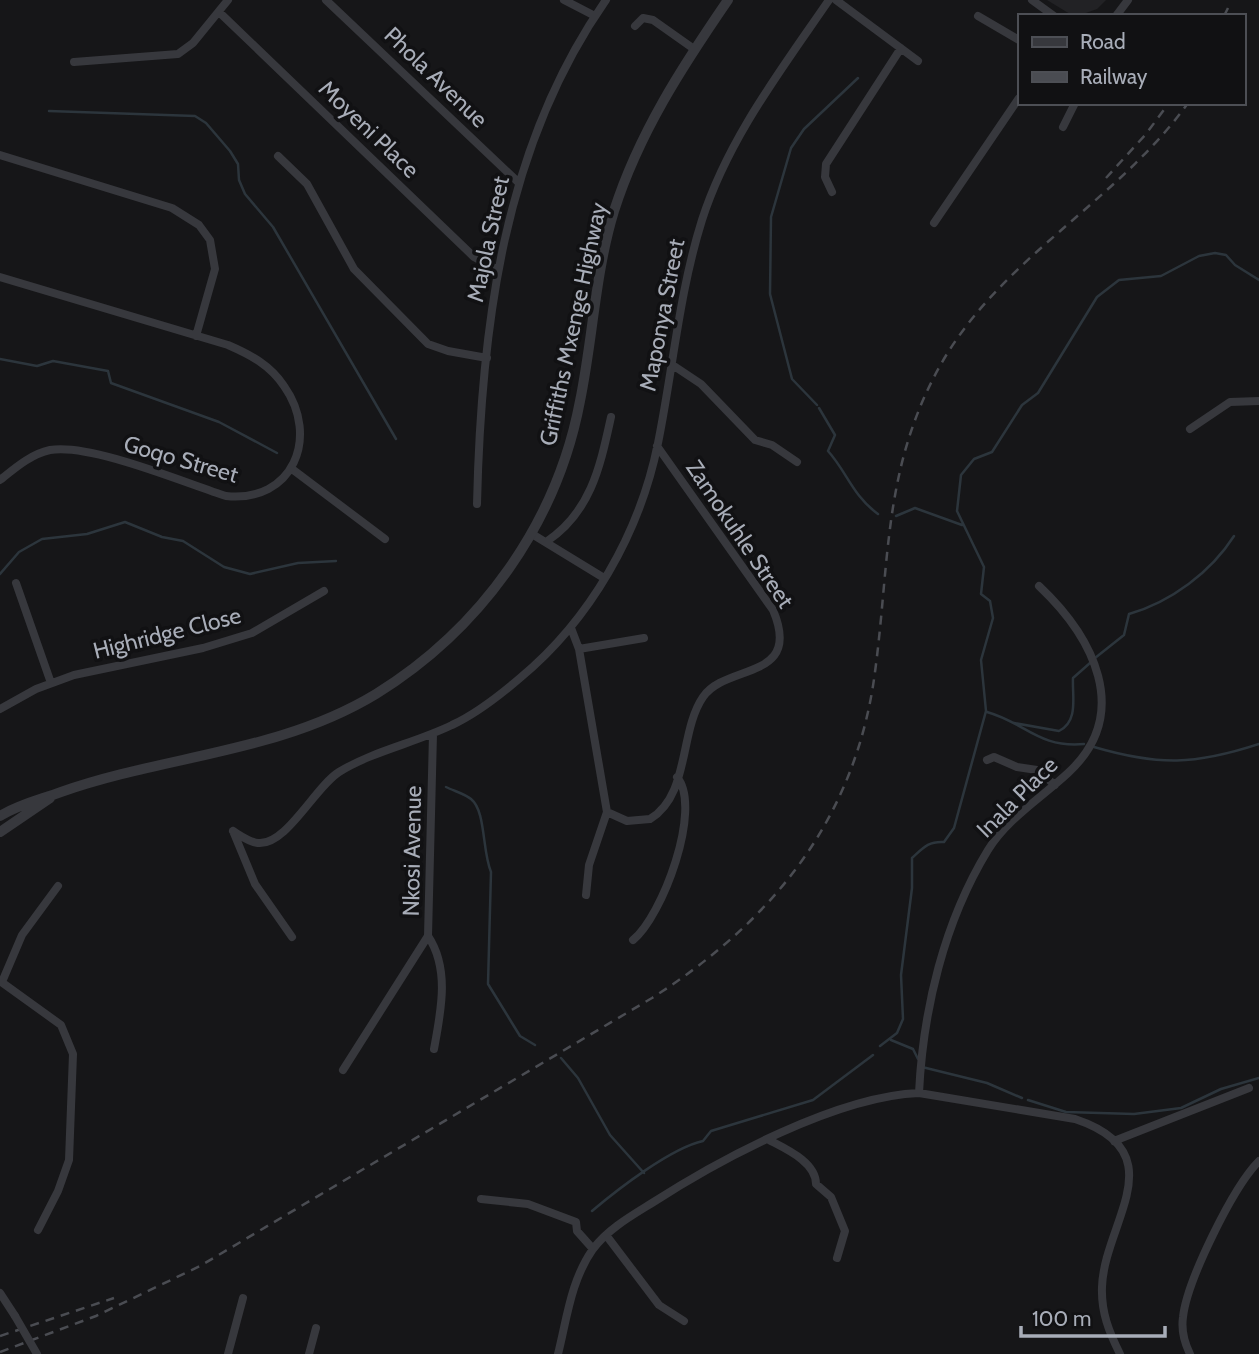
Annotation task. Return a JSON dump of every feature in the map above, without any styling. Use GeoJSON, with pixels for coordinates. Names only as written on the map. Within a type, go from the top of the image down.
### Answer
{"type":"FeatureCollection","features":[{"type":"Feature","properties":{"kind":"street"},"geometry":{"type":"LineString","coordinates":[[74,62],[178,54],[193,43],[228,0]]}},
{"type":"Feature","properties":{"kind":"street","name":"Phola Avenue"},"geometry":{"type":"LineString","coordinates":[[326,0],[518,182]]}},
{"type":"Feature","properties":{"kind":"street"},"geometry":{"type":"LineString","coordinates":[[564,0],[595,16]]}},
{"type":"Feature","properties":{"kind":"street","name":"Majola Street"},"geometry":{"type":"LineString","coordinates":[[477,505],[478,435],[496,270],[518,182],[556,85],[606,0]]}},
{"type":"Feature","properties":{"kind":"street","name":"Griffiths Mxenge Highway"},"geometry":{"type":"LineString","coordinates":[[0,816],[32,800],[128,770],[259,744],[347,711],[406,673],[460,628],[498,586],[532,534],[560,474],[575,423],[598,282],[614,212],[659,106],[728,0]]}},
{"type":"Feature","properties":{"kind":"street","name":"Maponya Street"},"geometry":{"type":"LineString","coordinates":[[292,937],[255,884],[233,831],[251,842],[274,840],[338,773],[433,734],[496,698],[571,628],[623,546],[639,508],[657,446],[691,255],[703,217],[729,155],[758,104],[829,0]]}},
{"type":"Feature","properties":{"kind":"street"},"geometry":{"type":"LineString","coordinates":[[836,0],[918,61]]}},
{"type":"Feature","properties":{"kind":"street"},"geometry":{"type":"LineString","coordinates":[[1032,0],[1051,14]]}},
{"type":"Feature","properties":{"kind":"street","name":"Moyeni Place"},"geometry":{"type":"LineString","coordinates":[[219,12],[474,257],[496,270]]}},
{"type":"Feature","properties":{"kind":"street"},"geometry":{"type":"LineString","coordinates":[[978,16],[1018,39]]}},
{"type":"Feature","properties":{"kind":"street"},"geometry":{"type":"LineString","coordinates":[[635,26],[643,18],[653,20],[694,49]]}},
{"type":"Feature","properties":{"kind":"street"},"geometry":{"type":"LineString","coordinates":[[832,192],[824,171],[826,164],[901,48]]}},
{"type":"Feature","properties":{"kind":"street"},"geometry":{"type":"LineString","coordinates":[[934,223],[1018,100]]}},
{"type":"Feature","properties":{"kind":"street"},"geometry":{"type":"LineString","coordinates":[[1063,127],[1074,105]]}},
{"type":"Feature","properties":{"kind":"street"},"geometry":{"type":"LineString","coordinates":[[0,155],[163,205],[199,225],[210,240],[215,269],[196,336]]}},
{"type":"Feature","properties":{"kind":"street"},"geometry":{"type":"LineString","coordinates":[[278,156],[307,184],[354,269],[421,338],[428,344],[448,351],[487,358]]}},
{"type":"Feature","properties":{"kind":"street"},"geometry":{"type":"LineString","coordinates":[[0,277],[228,345],[259,360],[284,385],[300,426],[300,442],[292,469],[385,539]]}},
{"type":"Feature","properties":{"kind":"street"},"geometry":{"type":"LineString","coordinates":[[671,364],[701,384],[750,437],[772,445],[797,462]]}},
{"type":"Feature","properties":{"kind":"street"},"geometry":{"type":"LineString","coordinates":[[1190,429],[1230,402],[1259,401]]}},
{"type":"Feature","properties":{"kind":"street"},"geometry":{"type":"LineString","coordinates":[[546,542],[569,524],[586,502],[601,460],[611,417]]}},
{"type":"Feature","properties":{"kind":"street","name":"Zamokuhle Street"},"geometry":{"type":"LineString","coordinates":[[607,812],[627,821],[650,819],[668,801],[696,712],[705,694],[725,680],[748,674],[772,658],[778,643],[779,628],[773,610],[657,446]]}},
{"type":"Feature","properties":{"kind":"street","name":"Goqo Street"},"geometry":{"type":"LineString","coordinates":[[0,480],[36,455],[59,450],[99,455],[237,497],[260,494],[292,469]]}},
{"type":"Feature","properties":{"kind":"street"},"geometry":{"type":"LineString","coordinates":[[532,534],[604,578]]}},
{"type":"Feature","properties":{"kind":"street"},"geometry":{"type":"LineString","coordinates":[[16,583],[51,683]]}},
{"type":"Feature","properties":{"kind":"street","name":"Inala Place"},"geometry":{"type":"LineString","coordinates":[[919,1093],[921,1054],[942,955],[963,897],[994,841],[1082,759],[1098,731],[1102,703],[1096,667],[1072,622],[1039,586]]}},
{"type":"Feature","properties":{"kind":"street","name":"Highridge Close"},"geometry":{"type":"LineString","coordinates":[[0,709],[51,683],[137,659],[203,648],[252,633],[324,591]]}},
{"type":"Feature","properties":{"kind":"street"},"geometry":{"type":"LineString","coordinates":[[571,628],[579,649],[607,812],[589,865],[586,895]]}},
{"type":"Feature","properties":{"kind":"street"},"geometry":{"type":"LineString","coordinates":[[579,649],[644,638]]}},
{"type":"Feature","properties":{"kind":"street","name":"Nkosi Avenue"},"geometry":{"type":"LineString","coordinates":[[343,1070],[409,971],[428,936],[433,734]]}},
{"type":"Feature","properties":{"kind":"street"},"geometry":{"type":"LineString","coordinates":[[987,760],[994,757],[1017,767],[1037,770],[1055,785]]}},
{"type":"Feature","properties":{"kind":"street"},"geometry":{"type":"LineString","coordinates":[[634,940],[657,912],[679,851],[687,802],[685,788],[677,777]]}},
{"type":"Feature","properties":{"kind":"street","name":"Griffiths Mxenge Highway"},"geometry":{"type":"LineString","coordinates":[[0,832],[56,794]]}},
{"type":"Feature","properties":{"kind":"street"},"geometry":{"type":"LineString","coordinates":[[38,1230],[58,1191],[69,1160],[73,1054],[61,1025],[1,981],[22,935],[58,886]]}},
{"type":"Feature","properties":{"kind":"street"},"geometry":{"type":"LineString","coordinates":[[428,936],[438,953],[442,970],[441,1002],[434,1049]]}},
{"type":"Feature","properties":{"kind":"street"},"geometry":{"type":"LineString","coordinates":[[1114,1141],[1249,1088]]}},
{"type":"Feature","properties":{"kind":"street"},"geometry":{"type":"LineString","coordinates":[[558,1354],[573,1288],[593,1249],[606,1235],[684,1183],[769,1140],[858,1104],[894,1094],[919,1093],[1069,1118],[1094,1126],[1114,1141],[1128,1169],[1131,1184],[1110,1247],[1102,1286],[1107,1327],[1119,1354]]}},
{"type":"Feature","properties":{"kind":"street"},"geometry":{"type":"LineString","coordinates":[[769,1140],[810,1167],[816,1177],[816,1184],[831,1197],[845,1231],[837,1258]]}},
{"type":"Feature","properties":{"kind":"street"},"geometry":{"type":"LineString","coordinates":[[1190,1354],[1182,1335],[1188,1297],[1237,1188],[1259,1161]]}},
{"type":"Feature","properties":{"kind":"street"},"geometry":{"type":"LineString","coordinates":[[481,1199],[528,1204],[576,1222],[577,1231],[593,1249]]}},
{"type":"Feature","properties":{"kind":"street"},"geometry":{"type":"LineString","coordinates":[[606,1235],[659,1305],[684,1321]]}},
{"type":"Feature","properties":{"kind":"street"},"geometry":{"type":"LineString","coordinates":[[0,1293],[37,1354]]}},
{"type":"Feature","properties":{"kind":"street"},"geometry":{"type":"LineString","coordinates":[[228,1354],[243,1298]]}},
{"type":"Feature","properties":{"kind":"street"},"geometry":{"type":"LineString","coordinates":[[309,1354],[316,1328]]}},
{"type":"Feature","properties":{"kind":"shaded area"},"geometry":{"type":"Polygon","coordinates":[[[1047,0],[1106,0],[1097,9],[1083,14],[1070,14],[1047,0]]]}},
{"type":"Feature","properties":{"kind":"waterway"},"geometry":{"type":"LineString","coordinates":[[817,405],[792,379],[770,294],[771,217],[791,148],[804,129],[858,78]]}},
{"type":"Feature","properties":{"kind":"waterway"},"geometry":{"type":"LineString","coordinates":[[49,111],[195,116],[206,123],[238,164],[239,180],[245,194],[273,227],[396,439]]}},
{"type":"Feature","properties":{"kind":"waterway"},"geometry":{"type":"LineString","coordinates":[[880,1046],[897,1033],[903,1019],[901,975],[912,888],[912,858],[930,844],[944,842],[954,828],[986,711],[981,660],[993,618],[990,601],[981,594],[984,567],[957,511],[961,475],[974,459],[992,452],[1022,405],[1038,393],[1097,297],[1119,280],[1161,276],[1199,256],[1215,253],[1226,255],[1235,265],[1259,280]]}},
{"type":"Feature","properties":{"kind":"waterway"},"geometry":{"type":"LineString","coordinates":[[0,359],[37,366],[53,361],[108,371],[111,383],[219,422],[277,453]]}},
{"type":"Feature","properties":{"kind":"waterway"},"geometry":{"type":"LineString","coordinates":[[819,408],[835,435],[828,451],[862,499],[878,514]]}},
{"type":"Feature","properties":{"kind":"waterway"},"geometry":{"type":"LineString","coordinates":[[896,516],[915,508],[962,525]]}},
{"type":"Feature","properties":{"kind":"waterway"},"geometry":{"type":"LineString","coordinates":[[0,574],[19,552],[42,539],[87,534],[125,522],[162,537],[183,541],[224,567],[250,574],[298,563],[336,561]]}},
{"type":"Feature","properties":{"kind":"waterway"},"geometry":{"type":"LineString","coordinates":[[1095,658],[1124,635],[1129,614],[1160,602],[1189,584],[1214,562],[1234,536]]}},
{"type":"Feature","properties":{"kind":"waterway"},"geometry":{"type":"LineString","coordinates":[[1014,723],[1059,731],[1065,727],[1072,715],[1073,678],[1090,663]]}},
{"type":"Feature","properties":{"kind":"waterway"},"geometry":{"type":"LineString","coordinates":[[987,712],[1043,739],[1084,744]]}},
{"type":"Feature","properties":{"kind":"waterway"},"geometry":{"type":"LineString","coordinates":[[1094,747],[1138,758],[1177,761],[1215,756],[1259,744]]}},
{"type":"Feature","properties":{"kind":"waterway"},"geometry":{"type":"LineString","coordinates":[[446,787],[471,799],[482,822],[491,872],[488,984],[520,1036],[535,1045]]}},
{"type":"Feature","properties":{"kind":"waterway"},"geometry":{"type":"LineString","coordinates":[[891,1040],[913,1049],[918,1059]]}},
{"type":"Feature","properties":{"kind":"waterway"},"geometry":{"type":"LineString","coordinates":[[592,1211],[645,1170],[676,1152],[703,1141],[711,1131],[813,1100],[873,1055]]}},
{"type":"Feature","properties":{"kind":"waterway"},"geometry":{"type":"LineString","coordinates":[[561,1058],[578,1078],[610,1135],[644,1173]]}},
{"type":"Feature","properties":{"kind":"waterway"},"geometry":{"type":"LineString","coordinates":[[922,1067],[987,1083],[1022,1098]]}},
{"type":"Feature","properties":{"kind":"waterway"},"geometry":{"type":"LineString","coordinates":[[1028,1100],[1066,1112],[1134,1114],[1181,1108],[1221,1089],[1259,1078]]}},
{"type":"Feature","properties":{"kind":"railway"},"geometry":{"type":"LineString","coordinates":[[1225,14],[1228,8]]}},
{"type":"Feature","properties":{"kind":"railway"},"geometry":{"type":"LineString","coordinates":[[1106,178],[1146,134],[1168,105]]}},
{"type":"Feature","properties":{"kind":"railway"},"geometry":{"type":"LineString","coordinates":[[0,1352],[96,1316],[200,1266],[652,998],[696,968],[771,900],[802,861],[828,819],[849,774],[865,725],[875,672],[887,552],[899,477],[908,440],[922,402],[941,364],[966,326],[995,292],[1128,170],[1160,138],[1186,105]]}},
{"type":"Feature","properties":{"kind":"railway"},"geometry":{"type":"LineString","coordinates":[[0,1336],[114,1298]]}}]}
